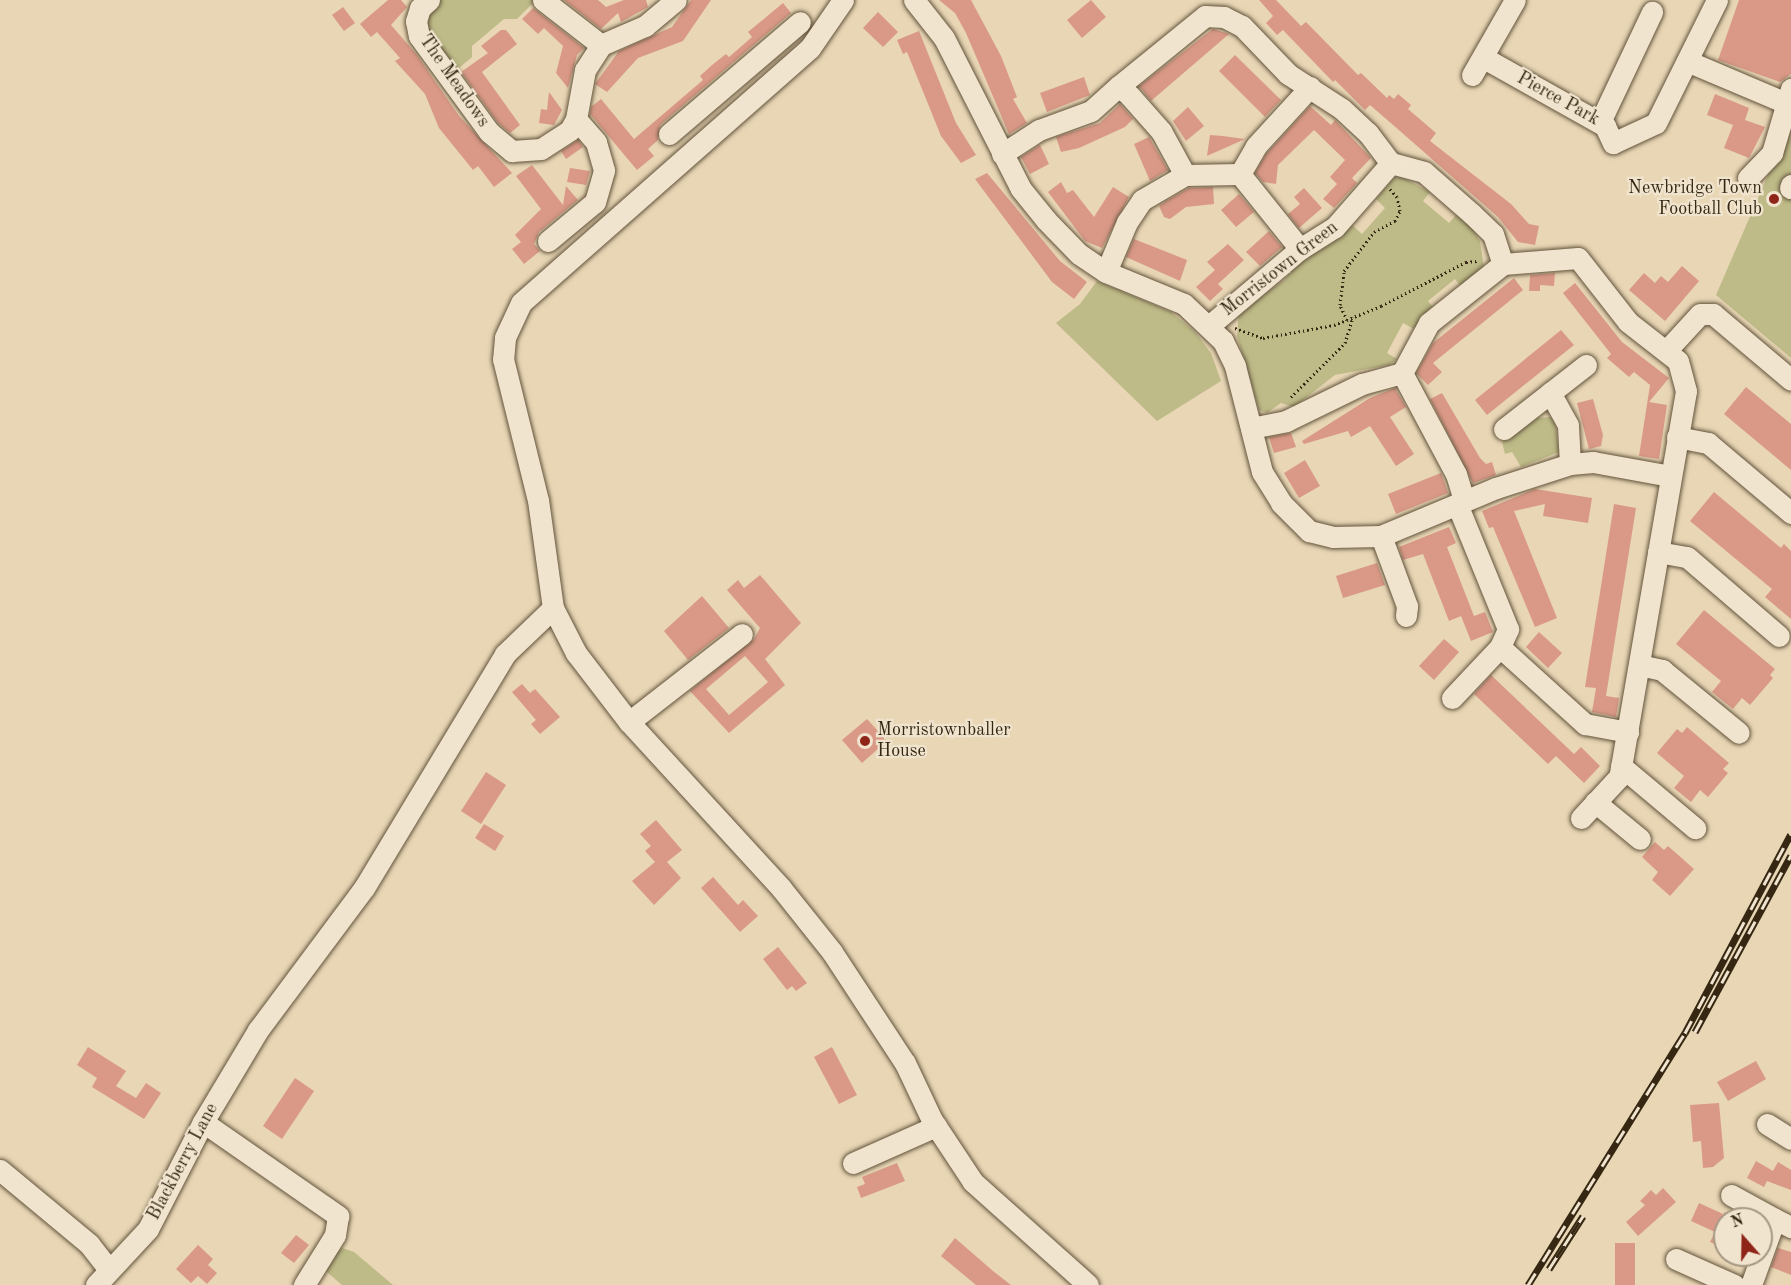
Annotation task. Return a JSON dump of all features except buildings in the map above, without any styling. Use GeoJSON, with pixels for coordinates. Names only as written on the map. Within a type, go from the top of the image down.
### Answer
{"type":"FeatureCollection","features":[{"type":"Feature","properties":{"kind":"street","name":"The Meadows"},"geometry":{"type":"LineString","coordinates":[[429,0],[420,8],[416,21],[419,36],[489,132],[512,151],[541,149],[570,130],[576,119]]}},
{"type":"Feature","properties":{"kind":"street"},"geometry":{"type":"LineString","coordinates":[[543,0],[601,45]]}},
{"type":"Feature","properties":{"kind":"street"},"geometry":{"type":"LineString","coordinates":[[548,241],[595,202],[604,170],[597,142],[576,119],[585,70],[601,45],[645,26],[676,0]]}},
{"type":"Feature","properties":{"kind":"street"},"geometry":{"type":"LineString","coordinates":[[914,0],[944,38],[1021,189],[1046,220],[1079,254],[1106,272],[1184,304],[1214,321]]}},
{"type":"Feature","properties":{"kind":"street","name":"Pierce Park"},"geometry":{"type":"LineString","coordinates":[[1515,0],[1478,67],[1600,122],[1613,143],[1656,123],[1687,62]]}},
{"type":"Feature","properties":{"kind":"street"},"geometry":{"type":"LineString","coordinates":[[841,2],[810,48],[521,303],[505,338],[503,359],[538,500],[553,608],[576,653],[629,722],[782,888],[832,952],[905,1063],[936,1126],[973,1182],[1088,1285]]}},
{"type":"Feature","properties":{"kind":"street"},"geometry":{"type":"LineString","coordinates":[[1719,9],[1687,62],[1788,96],[1772,153],[1748,178]]}},
{"type":"Feature","properties":{"kind":"street"},"geometry":{"type":"LineString","coordinates":[[1600,122],[1652,12]]}},
{"type":"Feature","properties":{"kind":"street"},"geometry":{"type":"LineString","coordinates":[[1002,154],[1040,130],[1091,111],[1205,16],[1224,16],[1242,26],[1288,74],[1310,87],[1368,133],[1386,171],[1424,172],[1472,214],[1493,234],[1501,266]]}},
{"type":"Feature","properties":{"kind":"street"},"geometry":{"type":"LineString","coordinates":[[669,134],[800,22]]}},
{"type":"Feature","properties":{"kind":"street"},"geometry":{"type":"LineString","coordinates":[[726,85],[749,102]]}},
{"type":"Feature","properties":{"kind":"street"},"geometry":{"type":"LineString","coordinates":[[1119,86],[1161,131],[1185,175]]}},
{"type":"Feature","properties":{"kind":"street"},"geometry":{"type":"LineString","coordinates":[[1240,174],[1256,146],[1310,87]]}},
{"type":"Feature","properties":{"kind":"street","name":"Morristown Green"},"geometry":{"type":"LineString","coordinates":[[1381,536],[1333,537],[1309,531],[1281,503],[1262,472],[1261,426],[1214,321],[1300,249],[1335,227],[1386,171]]}},
{"type":"Feature","properties":{"kind":"street"},"geometry":{"type":"LineString","coordinates":[[1106,272],[1127,222],[1142,201],[1185,175],[1240,174]]}},
{"type":"Feature","properties":{"kind":"street"},"geometry":{"type":"LineString","coordinates":[[1240,174],[1300,249]]}},
{"type":"Feature","properties":{"kind":"street"},"geometry":{"type":"LineString","coordinates":[[1261,426],[1305,413],[1362,384],[1402,373],[1429,323],[1501,266],[1578,258],[1628,322],[1678,361],[1686,391],[1619,777],[1588,810],[1640,839]]}},
{"type":"Feature","properties":{"kind":"street"},"geometry":{"type":"LineString","coordinates":[[1666,351],[1700,314],[1713,314],[1791,380]]}},
{"type":"Feature","properties":{"kind":"street"},"geometry":{"type":"LineString","coordinates":[[1504,429],[1586,365]]}},
{"type":"Feature","properties":{"kind":"street"},"geometry":{"type":"LineString","coordinates":[[1402,373],[1456,474],[1461,502],[1508,629],[1500,647],[1452,698]]}},
{"type":"Feature","properties":{"kind":"street"},"geometry":{"type":"LineString","coordinates":[[1550,393],[1568,425],[1570,464]]}},
{"type":"Feature","properties":{"kind":"street"},"geometry":{"type":"LineString","coordinates":[[1677,437],[1708,443],[1791,513]]}},
{"type":"Feature","properties":{"kind":"street"},"geometry":{"type":"LineString","coordinates":[[1406,616],[1407,606],[1381,536],[1461,502],[1570,464],[1593,462],[1670,476]]}},
{"type":"Feature","properties":{"kind":"street"},"geometry":{"type":"LineString","coordinates":[[1658,552],[1687,557],[1779,636]]}},
{"type":"Feature","properties":{"kind":"street","name":"Blackberry Lane"},"geometry":{"type":"LineString","coordinates":[[102,1278],[148,1229],[203,1122],[258,1030],[364,888],[506,654],[553,608]]}},
{"type":"Feature","properties":{"kind":"street"},"geometry":{"type":"LineString","coordinates":[[629,722],[742,634]]}},
{"type":"Feature","properties":{"kind":"street"},"geometry":{"type":"LineString","coordinates":[[1500,647],[1585,724],[1628,732]]}},
{"type":"Feature","properties":{"kind":"street"},"geometry":{"type":"LineString","coordinates":[[1639,665],[1662,670],[1739,733]]}},
{"type":"Feature","properties":{"kind":"street"},"geometry":{"type":"LineString","coordinates":[[1621,766],[1695,828]]}},
{"type":"Feature","properties":{"kind":"street"},"geometry":{"type":"LineString","coordinates":[[203,1122],[338,1216],[335,1235],[303,1285]]}},
{"type":"Feature","properties":{"kind":"street"},"geometry":{"type":"LineString","coordinates":[[1767,1125],[1791,1139]]}},
{"type":"Feature","properties":{"kind":"street"},"geometry":{"type":"LineString","coordinates":[[853,1163],[936,1126]]}},
{"type":"Feature","properties":{"kind":"street"},"geometry":{"type":"LineString","coordinates":[[0,1170],[89,1244],[102,1278]]}},
{"type":"Feature","properties":{"kind":"street"},"geometry":{"type":"LineString","coordinates":[[1731,1195],[1783,1223],[1751,1285]]}},
{"type":"Feature","properties":{"kind":"street"},"geometry":{"type":"LineString","coordinates":[[1676,1259],[1734,1285]]}},
{"type":"Feature","properties":{"kind":"path"},"geometry":{"type":"LineString","coordinates":[[1347,320],[1340,305],[1344,271],[1374,232],[1395,221],[1400,211],[1386,171]]}},
{"type":"Feature","properties":{"kind":"path"},"geometry":{"type":"LineString","coordinates":[[1214,321],[1263,338],[1296,334],[1347,320],[1466,262],[1480,260],[1501,266]]}},
{"type":"Feature","properties":{"kind":"path"},"geometry":{"type":"LineString","coordinates":[[1261,426],[1345,343],[1353,317]]}},
{"type":"Feature","properties":{"kind":"shaded area"},"geometry":{"type":"Polygon","coordinates":[[[439,0],[535,1],[517,19],[504,19],[472,46],[472,57],[453,73],[426,38],[422,19],[439,0]]]}},
{"type":"Feature","properties":{"kind":"shaded area","name":"Newbridge Town Football Club"},"geometry":{"type":"Polygon","coordinates":[[[1791,122],[1791,358],[1716,295],[1791,122]]]}},
{"type":"Feature","properties":{"kind":"shaded area"},"geometry":{"type":"Polygon","coordinates":[[[1400,176],[1430,192],[1423,201],[1449,223],[1456,215],[1471,226],[1480,241],[1484,268],[1463,289],[1455,279],[1428,301],[1436,311],[1414,329],[1403,323],[1387,353],[1397,359],[1389,365],[1335,375],[1294,407],[1281,403],[1267,413],[1259,410],[1237,336],[1239,312],[1284,280],[1307,254],[1341,237],[1352,225],[1362,234],[1385,208],[1376,199],[1392,180],[1400,176]]]}},
{"type":"Feature","properties":{"kind":"shaded area"},"geometry":{"type":"Polygon","coordinates":[[[1097,281],[1171,312],[1195,332],[1211,353],[1221,381],[1157,421],[1056,323],[1080,304],[1097,281]]]}},
{"type":"Feature","properties":{"kind":"shaded area"},"geometry":{"type":"Polygon","coordinates":[[[1535,414],[1539,418],[1551,417],[1555,422],[1559,452],[1521,467],[1512,452],[1505,454],[1502,442],[1535,414]]]}},
{"type":"Feature","properties":{"kind":"shaded area"},"geometry":{"type":"Polygon","coordinates":[[[342,1248],[354,1252],[393,1285],[342,1285],[321,1267],[342,1248]]]}},
{"type":"Feature","properties":{"kind":"railway"},"geometry":{"type":"LineString","coordinates":[[1528,1285],[1685,1033],[1791,834]]}},
{"type":"Feature","properties":{"kind":"railway"},"geometry":{"type":"LineString","coordinates":[[1695,1032],[1791,855]]}},
{"type":"Feature","properties":{"kind":"railway"},"geometry":{"type":"LineString","coordinates":[[1549,1269],[1583,1216]]}},
{"type":"Feature","properties":{"kind":"place","name":"Newbridge Town Football Club"},"geometry":{"type":"Point","coordinates":[1774,199]}},
{"type":"Feature","properties":{"kind":"place","name":"Morristownballer House"},"geometry":{"type":"Point","coordinates":[865,741]}}]}
